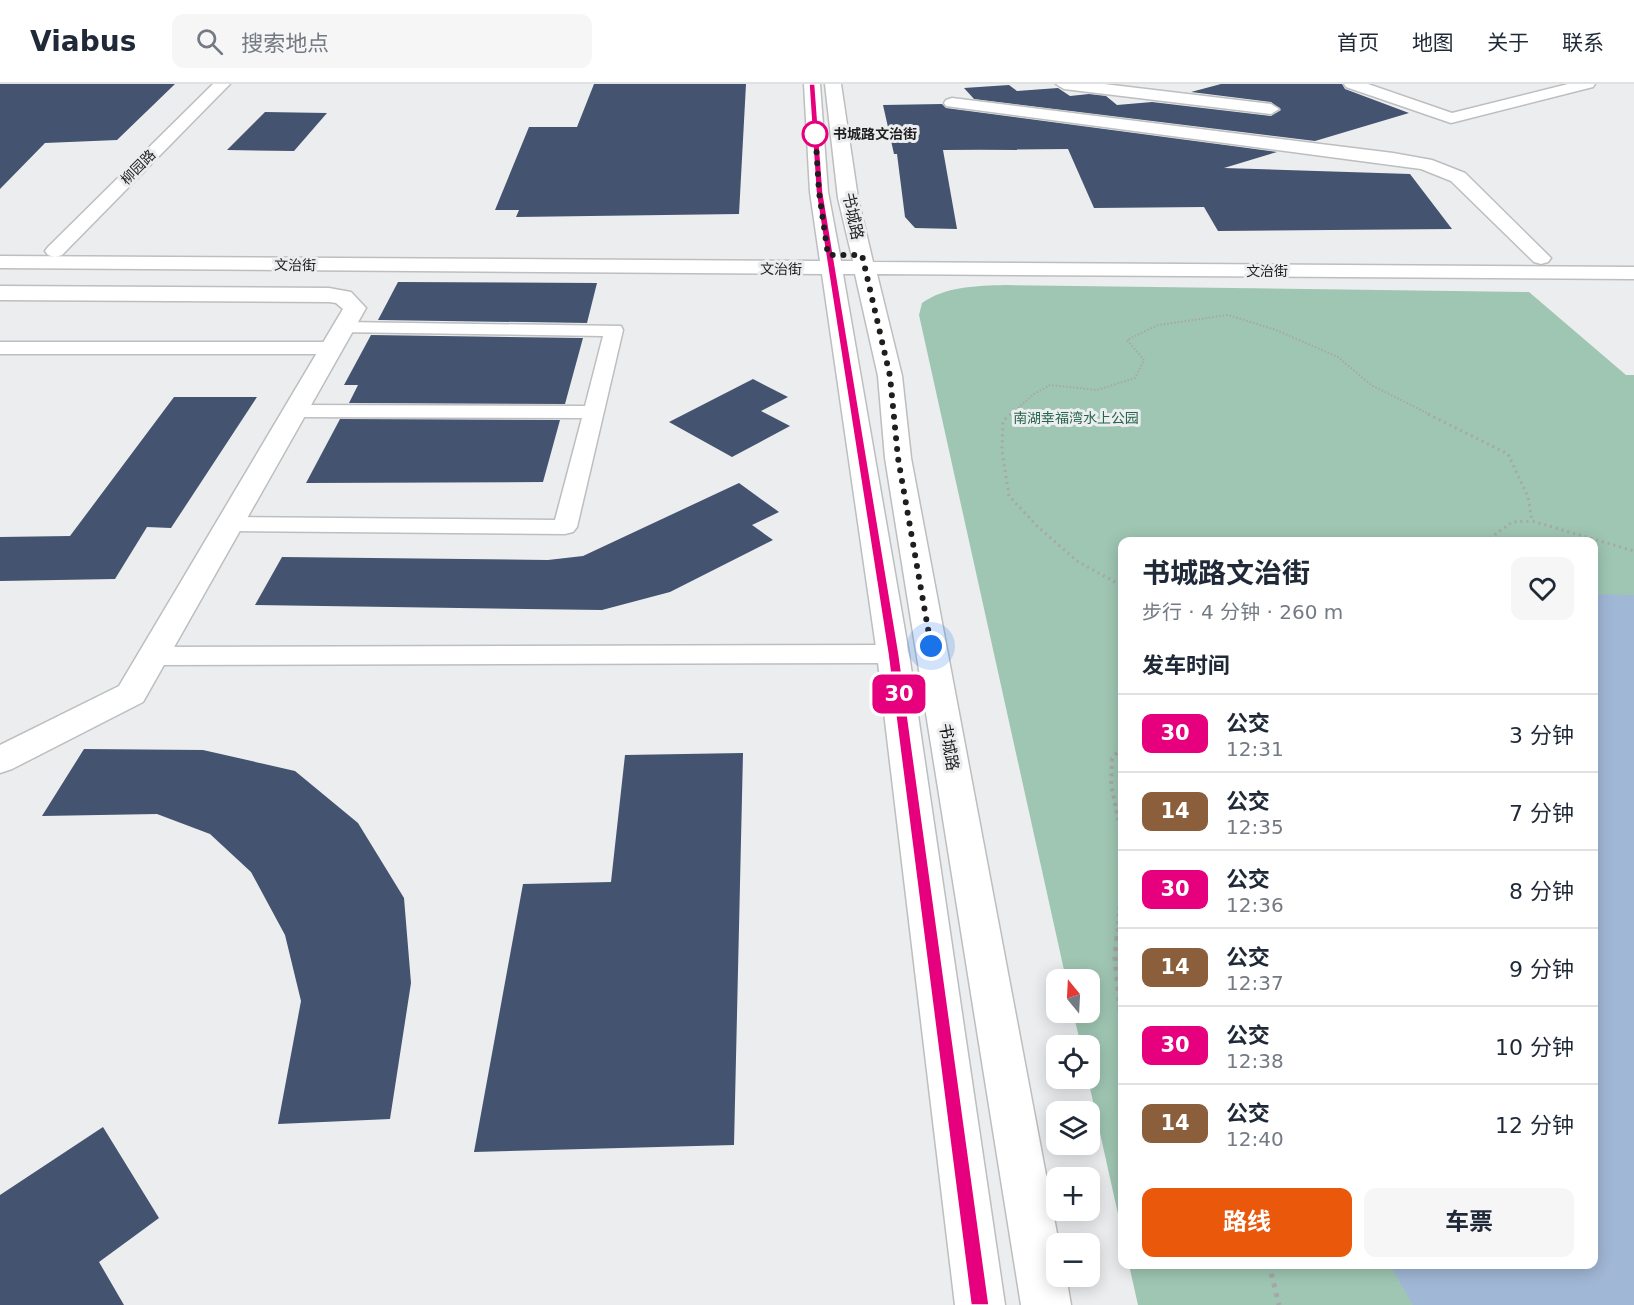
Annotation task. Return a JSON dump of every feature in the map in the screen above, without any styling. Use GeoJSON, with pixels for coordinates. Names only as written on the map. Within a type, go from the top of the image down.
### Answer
{"type":"FeatureCollection","features":[{"type":"Feature","properties":{"kind":"main road","name":"柳园路"},"geometry":{"type":"LineString","coordinates":[[55,251],[222,84]]}},
{"type":"Feature","properties":{"kind":"main road","name":"书城路"},"geometry":{"type":"LineString","coordinates":[[812,84],[819,192],[893,654],[980,1305]]}},
{"type":"Feature","properties":{"kind":"main road","name":"书城路"},"geometry":{"type":"LineString","coordinates":[[833,84],[848,198],[890,376],[898,458],[1046,1305]]}},
{"type":"Feature","properties":{"kind":"main road"},"geometry":{"type":"LineString","coordinates":[[1064,84],[1271,109]]}},
{"type":"Feature","properties":{"kind":"main road"},"geometry":{"type":"LineString","coordinates":[[1352,84],[1451,118],[1587,84]]}},
{"type":"Feature","properties":{"kind":"main road"},"geometry":{"type":"LineString","coordinates":[[952,103],[1426,164],[1458,177],[1541,258]]}},
{"type":"Feature","properties":{"kind":"main road","name":"文治街"},"geometry":{"type":"LineString","coordinates":[[0,250],[829,262]]}},
{"type":"Feature","properties":{"kind":"main road","name":"文治街"},"geometry":{"type":"LineString","coordinates":[[0,262],[1634,259]]}},
{"type":"Feature","properties":{"kind":"main road","name":"文治街"},"geometry":{"type":"LineString","coordinates":[[864,262],[1634,273]]}},
{"type":"Feature","properties":{"kind":"main road"},"geometry":{"type":"LineString","coordinates":[[0,293],[329,295],[343,297],[355,308],[131,694],[0,760]]}},
{"type":"Feature","properties":{"kind":"street"},"geometry":{"type":"LineString","coordinates":[[3,350],[614,330],[565,527],[230,524]]}},
{"type":"Feature","properties":{"kind":"street"},"geometry":{"type":"LineString","coordinates":[[295,411],[593,412]]}},
{"type":"Feature","properties":{"kind":"street"},"geometry":{"type":"LineString","coordinates":[[153,656],[893,654]]}},
{"type":"Feature","properties":{"kind":"path"},"geometry":{"type":"LineString","coordinates":[[1118,584],[1077,561],[1037,526],[1009,496],[1002,452],[1003,421],[1034,394],[1050,385],[1097,390],[1135,378],[1144,360],[1127,340],[1158,325],[1228,315],[1276,330],[1338,357],[1371,385],[1508,454],[1528,497],[1532,521]]}},
{"type":"Feature","properties":{"kind":"path"},"geometry":{"type":"LineString","coordinates":[[1492,537],[1512,522],[1532,521],[1586,537]]}},
{"type":"Feature","properties":{"kind":"path"},"geometry":{"type":"LineString","coordinates":[[1598,540],[1634,551]]}},
{"type":"Feature","properties":{"kind":"path"},"geometry":{"type":"LineString","coordinates":[[1118,752],[1112,759],[1112,785],[1118,816]]}},
{"type":"Feature","properties":{"kind":"path"},"geometry":{"type":"LineString","coordinates":[[1118,922],[1115,957],[1118,988]]}},
{"type":"Feature","properties":{"kind":"path"},"geometry":{"type":"LineString","coordinates":[[1270,1269],[1279,1305]]}},
{"type":"Feature","properties":{"kind":"green space","name":"南湖幸福湾水上公园"},"geometry":{"type":"Polygon","coordinates":[[[1005,285],[1529,292],[1626,375],[1634,375],[1634,1305],[1138,1305],[1130,1269],[1598,1269],[1598,537],[1118,537],[1118,1214],[1100,1133],[1100,1101],[1093,1101],[1090,1089],[1100,1089],[1100,1035],[1078,1035],[1076,1023],[1100,1023],[1100,969],[1064,969],[919,315],[922,303],[931,297],[962,288],[1005,285]]]}},
{"type":"Feature","properties":{"kind":"water"},"geometry":{"type":"Polygon","coordinates":[[[1598,594],[1634,595],[1634,1305],[1413,1305],[1392,1269],[1598,1269],[1598,594]]]}},
{"type":"Feature","properties":{"kind":"building"},"geometry":{"type":"Polygon","coordinates":[[[0,84],[175,84],[117,140],[45,143],[0,189],[0,84]]]}},
{"type":"Feature","properties":{"kind":"building"},"geometry":{"type":"Polygon","coordinates":[[[594,84],[746,84],[739,214],[516,217],[519,210],[495,210],[529,127],[577,127],[594,84]]]}},
{"type":"Feature","properties":{"kind":"building"},"geometry":{"type":"Polygon","coordinates":[[[1221,84],[1342,84],[1345,89],[1409,113],[1315,141],[974,99],[964,88],[1009,85],[1017,91],[1058,88],[1070,96],[1089,94],[1106,96],[1117,105],[1152,102],[1271,116],[1281,110],[1271,102],[1191,92],[1221,84]]]}},
{"type":"Feature","properties":{"kind":"building"},"geometry":{"type":"Polygon","coordinates":[[[942,104],[946,108],[1277,152],[1224,168],[1410,174],[1452,229],[1218,231],[1204,207],[1094,208],[1068,149],[943,150],[957,229],[915,228],[905,217],[897,154],[894,154],[883,105],[942,104]]]}},
{"type":"Feature","properties":{"kind":"building"},"geometry":{"type":"Polygon","coordinates":[[[265,112],[327,113],[294,151],[227,150],[265,112]]]}},
{"type":"Feature","properties":{"kind":"building"},"geometry":{"type":"Polygon","coordinates":[[[398,282],[597,283],[587,323],[378,320],[398,282]]]}},
{"type":"Feature","properties":{"kind":"building"},"geometry":{"type":"Polygon","coordinates":[[[371,335],[583,338],[565,404],[349,403],[358,385],[344,385],[371,335]]]}},
{"type":"Feature","properties":{"kind":"building"},"geometry":{"type":"Polygon","coordinates":[[[753,379],[788,397],[761,411],[790,426],[732,457],[669,422],[753,379]]]}},
{"type":"Feature","properties":{"kind":"building"},"geometry":{"type":"Polygon","coordinates":[[[174,397],[257,397],[171,528],[147,527],[115,579],[0,581],[0,537],[70,536],[174,397]]]}},
{"type":"Feature","properties":{"kind":"building"},"geometry":{"type":"Polygon","coordinates":[[[340,419],[560,420],[543,482],[306,483],[340,419]]]}},
{"type":"Feature","properties":{"kind":"building"},"geometry":{"type":"Polygon","coordinates":[[[739,483],[779,512],[752,525],[773,540],[670,592],[602,610],[255,605],[282,557],[548,560],[583,556],[739,483]]]}},
{"type":"Feature","properties":{"kind":"building"},"geometry":{"type":"Polygon","coordinates":[[[84,749],[203,750],[295,771],[358,823],[404,898],[411,983],[390,1119],[278,1124],[301,1001],[285,935],[251,872],[210,834],[157,814],[42,816],[84,749]]]}},
{"type":"Feature","properties":{"kind":"building"},"geometry":{"type":"Polygon","coordinates":[[[743,753],[734,1145],[474,1152],[523,884],[611,882],[625,755],[743,753]]]}},
{"type":"Feature","properties":{"kind":"building"},"geometry":{"type":"Polygon","coordinates":[[[103,1127],[159,1218],[99,1262],[124,1305],[0,1305],[0,1195],[103,1127]]]}},
{"type":"Feature","properties":{"kind":"bus line","name":"30"},"geometry":{"type":"LineString","coordinates":[[812,84],[819,192],[893,654],[980,1305]]}},
{"type":"Feature","properties":{"kind":"place","name":"书城路文治街"},"geometry":{"type":"Point","coordinates":[815,134]}},
{"type":"Feature","properties":{"kind":"route"},"geometry":{"type":"LineString","coordinates":[[815,134],[815,127],[819,192],[828,255],[862,255],[873,299],[890,376],[898,458],[931,646]]}}]}
